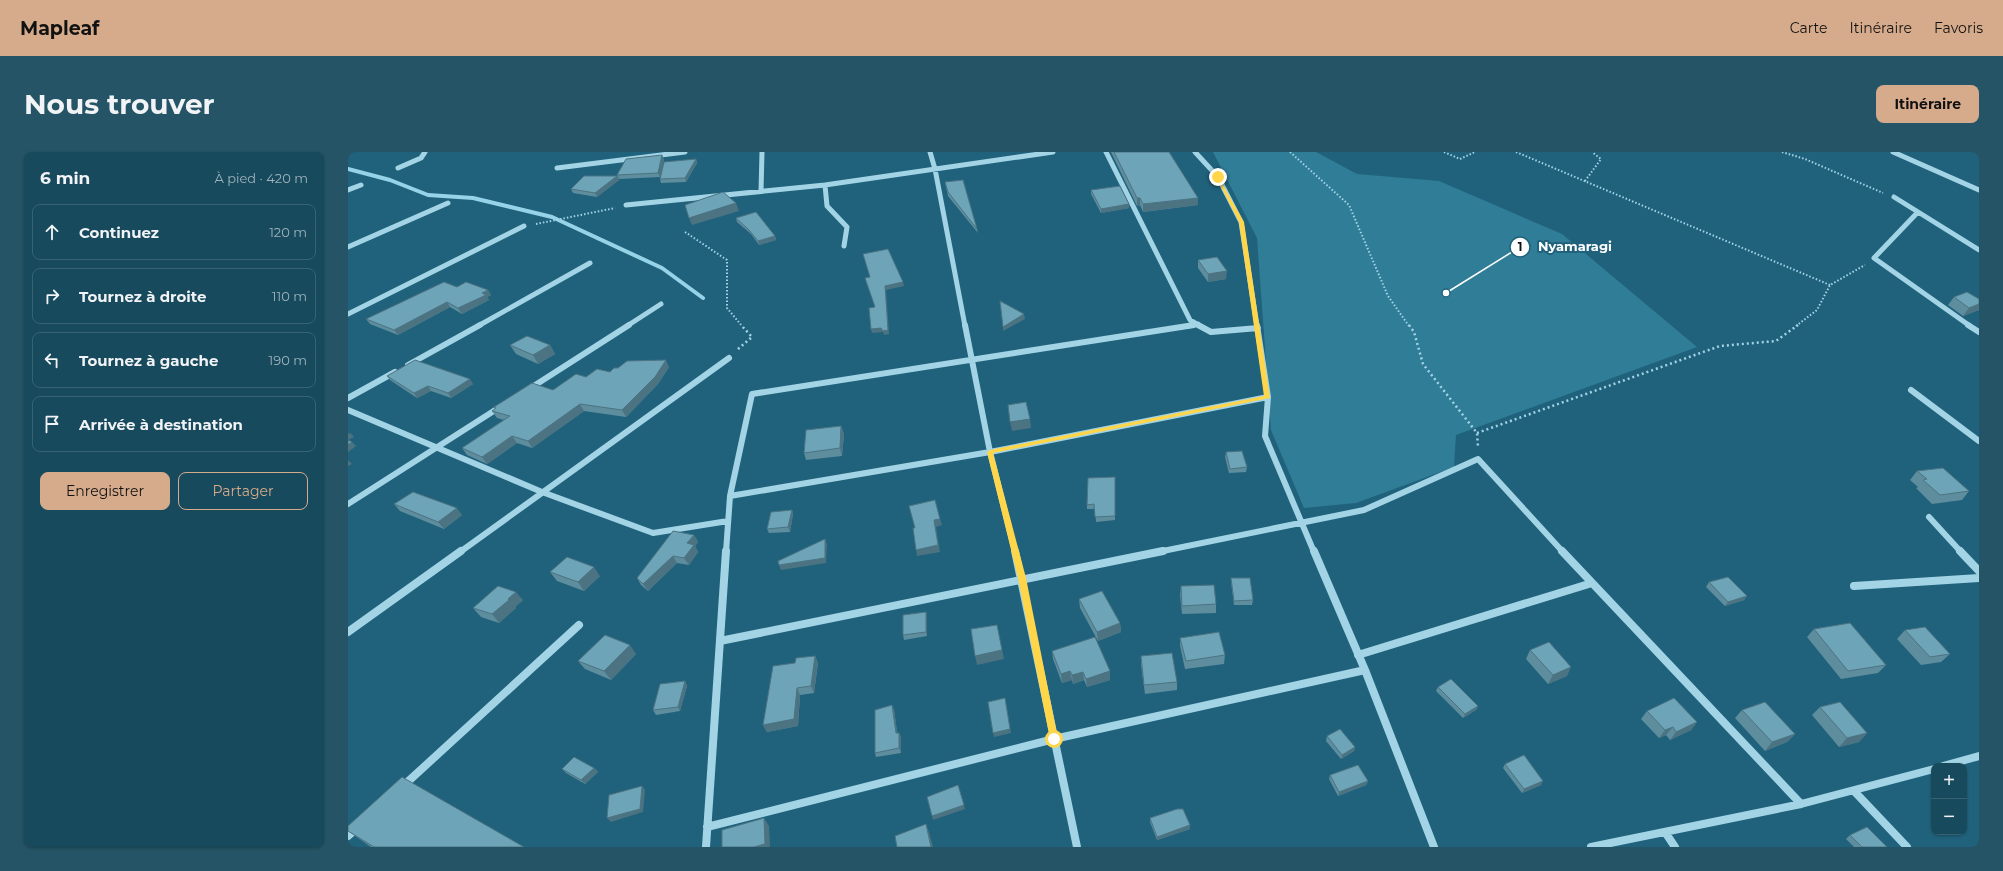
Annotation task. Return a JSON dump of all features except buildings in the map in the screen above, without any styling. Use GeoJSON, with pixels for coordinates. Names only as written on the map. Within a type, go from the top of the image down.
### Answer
{"type":"FeatureCollection","features":[{"type":"Feature","properties":{"kind":"street"},"geometry":{"type":"LineString","coordinates":[[398,168],[421,158],[425,152]]}},
{"type":"Feature","properties":{"kind":"street"},"geometry":{"type":"LineString","coordinates":[[557,168],[685,152]]}},
{"type":"Feature","properties":{"kind":"street"},"geometry":{"type":"LineString","coordinates":[[760,191],[762,152]]}},
{"type":"Feature","properties":{"kind":"street"},"geometry":{"type":"LineString","coordinates":[[930,152],[935,169],[990,452],[1022,578],[1077,847]]}},
{"type":"Feature","properties":{"kind":"street"},"geometry":{"type":"LineString","coordinates":[[626,205],[825,185],[1053,152]]}},
{"type":"Feature","properties":{"kind":"street"},"geometry":{"type":"LineString","coordinates":[[1106,152],[1190,320],[1211,332],[1258,328]]}},
{"type":"Feature","properties":{"kind":"street"},"geometry":{"type":"LineString","coordinates":[[1196,152],[1218,177],[1242,222],[1268,397],[1265,436],[1358,655],[1434,847]]}},
{"type":"Feature","properties":{"kind":"street"},"geometry":{"type":"LineString","coordinates":[[1893,152],[1979,190]]}},
{"type":"Feature","properties":{"kind":"street"},"geometry":{"type":"LineString","coordinates":[[348,190],[361,185]]}},
{"type":"Feature","properties":{"kind":"street"},"geometry":{"type":"LineString","coordinates":[[825,185],[827,206],[847,227],[844,246]]}},
{"type":"Feature","properties":{"kind":"street"},"geometry":{"type":"LineString","coordinates":[[1894,197],[1979,250]]}},
{"type":"Feature","properties":{"kind":"street"},"geometry":{"type":"LineString","coordinates":[[348,247],[448,203]]}},
{"type":"Feature","properties":{"kind":"street"},"geometry":{"type":"LineString","coordinates":[[1918,212],[1874,258],[1979,332]]}},
{"type":"Feature","properties":{"kind":"street"},"geometry":{"type":"LineString","coordinates":[[348,314],[524,226]]}},
{"type":"Feature","properties":{"kind":"street"},"geometry":{"type":"LineString","coordinates":[[348,398],[590,263]]}},
{"type":"Feature","properties":{"kind":"street"},"geometry":{"type":"LineString","coordinates":[[522,393],[661,304]]}},
{"type":"Feature","properties":{"kind":"street"},"geometry":{"type":"LineString","coordinates":[[706,847],[730,496],[752,394],[1198,324]]}},
{"type":"Feature","properties":{"kind":"street"},"geometry":{"type":"LineString","coordinates":[[348,632],[729,358]]}},
{"type":"Feature","properties":{"kind":"street"},"geometry":{"type":"LineString","coordinates":[[1911,390],[1979,442]]}},
{"type":"Feature","properties":{"kind":"street"},"geometry":{"type":"LineString","coordinates":[[730,496],[990,452],[1268,397]]}},
{"type":"Feature","properties":{"kind":"street"},"geometry":{"type":"LineString","coordinates":[[348,504],[508,401]]}},
{"type":"Feature","properties":{"kind":"street"},"geometry":{"type":"LineString","coordinates":[[348,410],[542,492],[653,533],[728,521]]}},
{"type":"Feature","properties":{"kind":"street"},"geometry":{"type":"LineString","coordinates":[[720,641],[1022,578],[1364,510],[1478,459],[1592,583],[1802,804]]}},
{"type":"Feature","properties":{"kind":"street"},"geometry":{"type":"LineString","coordinates":[[1929,517],[1979,571]]}},
{"type":"Feature","properties":{"kind":"street"},"geometry":{"type":"LineString","coordinates":[[1854,586],[1979,578]]}},
{"type":"Feature","properties":{"kind":"street"},"geometry":{"type":"LineString","coordinates":[[1358,655],[1592,583]]}},
{"type":"Feature","properties":{"kind":"street"},"geometry":{"type":"LineString","coordinates":[[394,794],[579,625]]}},
{"type":"Feature","properties":{"kind":"street"},"geometry":{"type":"LineString","coordinates":[[707,827],[1054,739],[1364,670]]}},
{"type":"Feature","properties":{"kind":"street"},"geometry":{"type":"LineString","coordinates":[[1954,763],[1979,756]]}},
{"type":"Feature","properties":{"kind":"street"},"geometry":{"type":"LineString","coordinates":[[1591,847],[1802,804],[1931,770]]}},
{"type":"Feature","properties":{"kind":"street"},"geometry":{"type":"LineString","coordinates":[[1854,791],[1907,847]]}},
{"type":"Feature","properties":{"kind":"street"},"geometry":{"type":"LineString","coordinates":[[348,836],[365,820]]}},
{"type":"Feature","properties":{"kind":"street"},"geometry":{"type":"LineString","coordinates":[[1665,832],[1675,847]]}},
{"type":"Feature","properties":{"kind":"path"},"geometry":{"type":"LineString","coordinates":[[1290,152],[1349,206],[1388,296],[1414,332],[1423,364],[1477,433],[1478,459]]}},
{"type":"Feature","properties":{"kind":"path"},"geometry":{"type":"LineString","coordinates":[[1444,152],[1460,159],[1475,152]]}},
{"type":"Feature","properties":{"kind":"path"},"geometry":{"type":"LineString","coordinates":[[1516,152],[1830,285]]}},
{"type":"Feature","properties":{"kind":"path"},"geometry":{"type":"LineString","coordinates":[[1585,181],[1602,159],[1592,152]]}},
{"type":"Feature","properties":{"kind":"path"},"geometry":{"type":"LineString","coordinates":[[1782,152],[1805,159],[1894,197]]}},
{"type":"Feature","properties":{"kind":"path"},"geometry":{"type":"LineString","coordinates":[[524,226],[577,217],[626,205]]}},
{"type":"Feature","properties":{"kind":"path"},"geometry":{"type":"LineString","coordinates":[[685,232],[727,260],[727,308],[752,336],[729,358]]}},
{"type":"Feature","properties":{"kind":"path"},"geometry":{"type":"LineString","coordinates":[[1477,433],[1720,346],[1776,341],[1817,310],[1830,285],[1860,269],[1874,258]]}},
{"type":"Feature","properties":{"kind":"shaded area"},"geometry":{"type":"Polygon","coordinates":[[[1213,152],[1316,152],[1357,174],[1439,181],[1562,234],[1697,347],[1456,435],[1454,467],[1356,503],[1304,508],[1271,430],[1257,238],[1213,152]]]}},
{"type":"Feature","properties":{"kind":"waterway"},"geometry":{"type":"LineString","coordinates":[[348,169],[390,180],[428,195],[473,198],[552,217],[662,268],[703,298]]}},
{"type":"Feature","properties":{"kind":"place","name":"Nyamaragi"},"geometry":{"type":"Point","coordinates":[1446,293]}},
{"type":"Feature","properties":{"kind":"route"},"geometry":{"type":"LineString","coordinates":[[1054,739],[1022,578],[990,452],[1268,397],[1242,222],[1218,177]]}}]}
